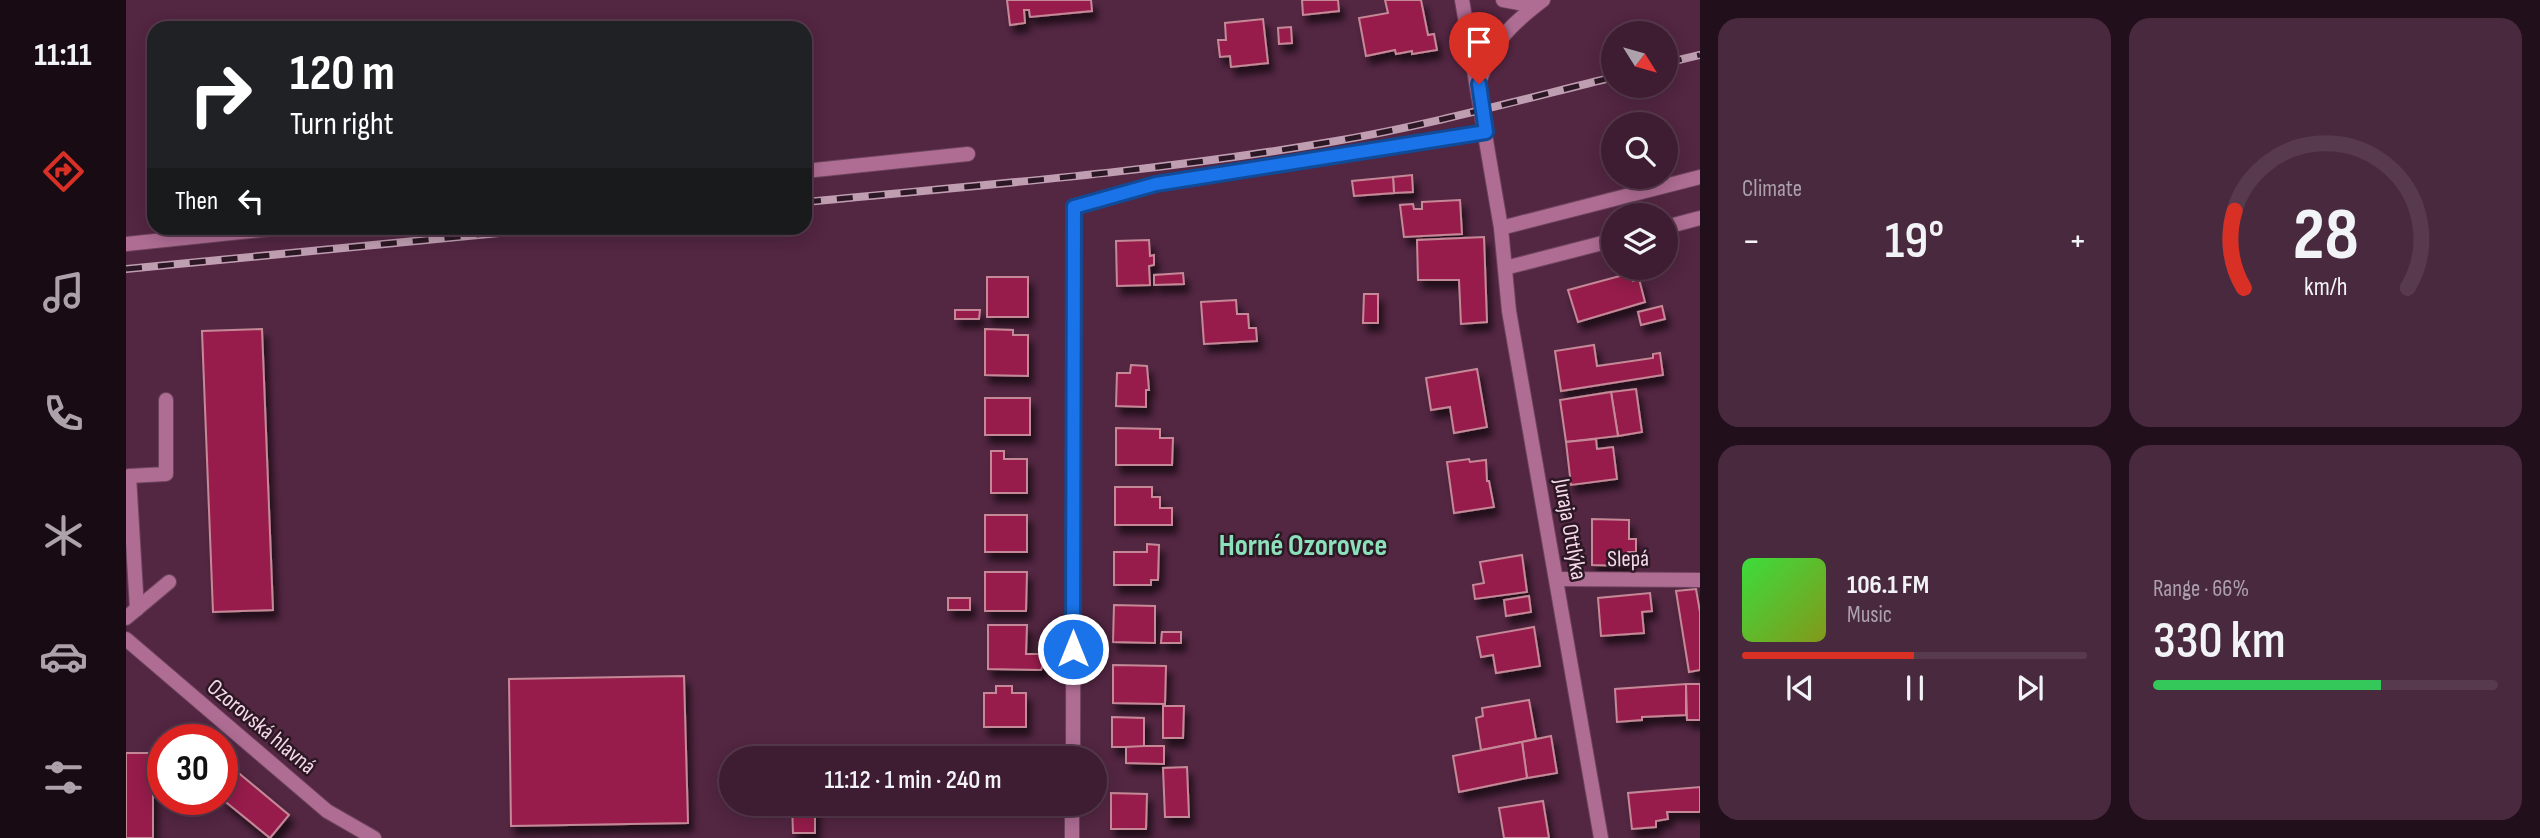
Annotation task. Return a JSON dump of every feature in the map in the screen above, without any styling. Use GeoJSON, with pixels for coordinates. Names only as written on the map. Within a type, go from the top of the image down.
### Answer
{"type":"FeatureCollection","features":[{"type":"Feature","properties":{"kind":"street","name":"Juraja Ottlýka"},"geometry":{"type":"LineString","coordinates":[[1462,0],[1479,84],[1501,228],[1509,311],[1601,838]]}},
{"type":"Feature","properties":{"kind":"street"},"geometry":{"type":"LineString","coordinates":[[1503,0],[1539,3]]}},
{"type":"Feature","properties":{"kind":"street"},"geometry":{"type":"LineString","coordinates":[[1479,84],[1490,53],[1509,26],[1539,3]]}},
{"type":"Feature","properties":{"kind":"street"},"geometry":{"type":"LineString","coordinates":[[1073,746],[1074,207],[1156,184],[1486,132]]}},
{"type":"Feature","properties":{"kind":"street"},"geometry":{"type":"LineString","coordinates":[[812,171],[968,154]]}},
{"type":"Feature","properties":{"kind":"street"},"geometry":{"type":"LineString","coordinates":[[1501,228],[1700,177]]}},
{"type":"Feature","properties":{"kind":"street"},"geometry":{"type":"LineString","coordinates":[[1678,224],[1700,218]]}},
{"type":"Feature","properties":{"kind":"street"},"geometry":{"type":"LineString","coordinates":[[126,244],[212,235]]}},
{"type":"Feature","properties":{"kind":"street"},"geometry":{"type":"LineString","coordinates":[[1505,268],[1601,243]]}},
{"type":"Feature","properties":{"kind":"street"},"geometry":{"type":"LineString","coordinates":[[132,614],[129,476],[166,474],[166,400]]}},
{"type":"Feature","properties":{"kind":"street","name":"Slepá"},"geometry":{"type":"LineString","coordinates":[[1556,579],[1700,580]]}},
{"type":"Feature","properties":{"kind":"street"},"geometry":{"type":"LineString","coordinates":[[132,614],[169,582]]}},
{"type":"Feature","properties":{"kind":"street","name":"Ozorovská hlavná"},"geometry":{"type":"LineString","coordinates":[[126,639],[327,811],[374,838]]}},
{"type":"Feature","properties":{"kind":"street"},"geometry":{"type":"LineString","coordinates":[[1072,816],[1072,838]]}},
{"type":"Feature","properties":{"kind":"building"},"geometry":{"type":"Polygon","coordinates":[[[1007,0],[1091,0],[1092,11],[1030,17],[1029,10],[1024,10],[1025,23],[1010,25],[1007,0]]]}},
{"type":"Feature","properties":{"kind":"building"},"geometry":{"type":"Polygon","coordinates":[[[1302,0],[1338,0],[1339,11],[1303,15],[1302,0]]]}},
{"type":"Feature","properties":{"kind":"building"},"geometry":{"type":"Polygon","coordinates":[[[1385,0],[1421,0],[1428,35],[1434,34],[1437,50],[1396,54],[1395,50],[1366,56],[1359,18],[1388,13],[1385,0]]]}},
{"type":"Feature","properties":{"kind":"building"},"geometry":{"type":"Polygon","coordinates":[[[1263,19],[1268,63],[1231,67],[1230,56],[1220,57],[1218,40],[1226,40],[1225,23],[1263,19]]]}},
{"type":"Feature","properties":{"kind":"building"},"geometry":{"type":"Polygon","coordinates":[[[1291,27],[1292,43],[1279,44],[1278,28],[1291,27]]]}},
{"type":"Feature","properties":{"kind":"building"},"geometry":{"type":"Polygon","coordinates":[[[1412,175],[1413,192],[1394,193],[1393,177],[1412,175]]]}},
{"type":"Feature","properties":{"kind":"building"},"geometry":{"type":"Polygon","coordinates":[[[1393,177],[1394,193],[1354,196],[1352,181],[1393,177]]]}},
{"type":"Feature","properties":{"kind":"building"},"geometry":{"type":"Polygon","coordinates":[[[1460,200],[1462,234],[1404,237],[1400,205],[1413,204],[1414,209],[1422,209],[1422,202],[1460,200]]]}},
{"type":"Feature","properties":{"kind":"building"},"geometry":{"type":"Polygon","coordinates":[[[1484,237],[1487,322],[1461,324],[1459,280],[1418,280],[1417,240],[1484,237]]]}},
{"type":"Feature","properties":{"kind":"building"},"geometry":{"type":"Polygon","coordinates":[[[1149,240],[1150,256],[1154,255],[1154,265],[1149,266],[1150,285],[1117,286],[1116,241],[1149,240]]]}},
{"type":"Feature","properties":{"kind":"building"},"geometry":{"type":"Polygon","coordinates":[[[1183,273],[1184,284],[1154,285],[1154,275],[1183,273]]]}},
{"type":"Feature","properties":{"kind":"building"},"geometry":{"type":"Polygon","coordinates":[[[987,277],[1028,277],[1028,317],[987,317],[987,277]]]}},
{"type":"Feature","properties":{"kind":"building"},"geometry":{"type":"Polygon","coordinates":[[[1605,280],[1639,280],[1645,302],[1578,322],[1568,290],[1605,280]]]}},
{"type":"Feature","properties":{"kind":"building"},"geometry":{"type":"Polygon","coordinates":[[[1364,294],[1378,294],[1378,323],[1363,323],[1364,294]]]}},
{"type":"Feature","properties":{"kind":"building"},"geometry":{"type":"Polygon","coordinates":[[[1236,300],[1237,314],[1248,314],[1249,328],[1256,328],[1257,341],[1204,344],[1201,302],[1236,300]]]}},
{"type":"Feature","properties":{"kind":"building"},"geometry":{"type":"Polygon","coordinates":[[[1662,306],[1665,319],[1641,325],[1638,312],[1662,306]]]}},
{"type":"Feature","properties":{"kind":"building"},"geometry":{"type":"Polygon","coordinates":[[[955,310],[980,310],[979,319],[955,319],[955,310]]]}},
{"type":"Feature","properties":{"kind":"building"},"geometry":{"type":"Polygon","coordinates":[[[262,329],[273,610],[213,612],[202,331],[262,329]]]}},
{"type":"Feature","properties":{"kind":"building"},"geometry":{"type":"Polygon","coordinates":[[[985,329],[1013,330],[1013,335],[1028,335],[1028,376],[985,375],[985,329]]]}},
{"type":"Feature","properties":{"kind":"building"},"geometry":{"type":"Polygon","coordinates":[[[1594,345],[1597,366],[1653,358],[1653,354],[1660,353],[1663,375],[1561,391],[1555,351],[1594,345]]]}},
{"type":"Feature","properties":{"kind":"building"},"geometry":{"type":"Polygon","coordinates":[[[1131,365],[1147,366],[1149,390],[1146,390],[1146,407],[1116,406],[1117,373],[1130,373],[1131,365]]]}},
{"type":"Feature","properties":{"kind":"building"},"geometry":{"type":"Polygon","coordinates":[[[1477,369],[1487,427],[1454,433],[1450,407],[1431,410],[1426,378],[1477,369]]]}},
{"type":"Feature","properties":{"kind":"building"},"geometry":{"type":"Polygon","coordinates":[[[1636,389],[1642,432],[1618,436],[1611,392],[1636,389]]]}},
{"type":"Feature","properties":{"kind":"building"},"geometry":{"type":"Polygon","coordinates":[[[1611,392],[1618,436],[1566,442],[1560,400],[1611,392]]]}},
{"type":"Feature","properties":{"kind":"building"},"geometry":{"type":"Polygon","coordinates":[[[985,398],[1030,398],[1030,435],[985,435],[985,398]]]}},
{"type":"Feature","properties":{"kind":"building"},"geometry":{"type":"Polygon","coordinates":[[[1116,428],[1160,429],[1160,438],[1173,438],[1172,465],[1116,465],[1116,428]]]}},
{"type":"Feature","properties":{"kind":"building"},"geometry":{"type":"Polygon","coordinates":[[[1596,439],[1597,449],[1613,447],[1617,479],[1571,485],[1566,442],[1596,439]]]}},
{"type":"Feature","properties":{"kind":"building"},"geometry":{"type":"Polygon","coordinates":[[[991,451],[1004,451],[1004,459],[1027,459],[1027,493],[991,493],[991,451]]]}},
{"type":"Feature","properties":{"kind":"building"},"geometry":{"type":"Polygon","coordinates":[[[1469,459],[1470,462],[1486,460],[1487,481],[1494,507],[1454,513],[1447,462],[1469,459]]]}},
{"type":"Feature","properties":{"kind":"building"},"geometry":{"type":"Polygon","coordinates":[[[1115,487],[1152,487],[1152,497],[1160,497],[1160,508],[1172,508],[1172,525],[1115,525],[1115,487]]]}},
{"type":"Feature","properties":{"kind":"building"},"geometry":{"type":"Polygon","coordinates":[[[985,515],[1027,515],[1027,552],[985,552],[985,515]]]}},
{"type":"Feature","properties":{"kind":"building"},"geometry":{"type":"Polygon","coordinates":[[[1592,519],[1629,520],[1629,539],[1636,539],[1636,552],[1628,552],[1628,566],[1592,565],[1592,519]]]}},
{"type":"Feature","properties":{"kind":"building"},"geometry":{"type":"Polygon","coordinates":[[[1147,544],[1159,545],[1158,580],[1151,580],[1151,585],[1114,585],[1114,552],[1147,552],[1147,544]]]}},
{"type":"Feature","properties":{"kind":"building"},"geometry":{"type":"Polygon","coordinates":[[[1522,555],[1527,592],[1475,599],[1473,585],[1484,583],[1480,562],[1522,555]]]}},
{"type":"Feature","properties":{"kind":"building"},"geometry":{"type":"Polygon","coordinates":[[[985,572],[1027,572],[1026,611],[985,611],[985,572]]]}},
{"type":"Feature","properties":{"kind":"building"},"geometry":{"type":"Polygon","coordinates":[[[1696,589],[1700,612],[1700,670],[1689,672],[1676,591],[1696,589]]]}},
{"type":"Feature","properties":{"kind":"building"},"geometry":{"type":"Polygon","coordinates":[[[1650,593],[1652,611],[1642,612],[1644,633],[1601,636],[1598,598],[1650,593]]]}},
{"type":"Feature","properties":{"kind":"building"},"geometry":{"type":"Polygon","coordinates":[[[1529,596],[1531,612],[1506,616],[1504,600],[1529,596]]]}},
{"type":"Feature","properties":{"kind":"building"},"geometry":{"type":"Polygon","coordinates":[[[948,598],[970,598],[970,610],[948,610],[948,598]]]}},
{"type":"Feature","properties":{"kind":"building"},"geometry":{"type":"Polygon","coordinates":[[[1114,605],[1155,606],[1155,643],[1113,642],[1114,605]]]}},
{"type":"Feature","properties":{"kind":"building"},"geometry":{"type":"Polygon","coordinates":[[[988,625],[1027,625],[1026,654],[1041,654],[1045,659],[1041,670],[988,669],[988,625]]]}},
{"type":"Feature","properties":{"kind":"building"},"geometry":{"type":"Polygon","coordinates":[[[1534,627],[1540,666],[1496,673],[1493,655],[1481,657],[1477,637],[1534,627]]]}},
{"type":"Feature","properties":{"kind":"building"},"geometry":{"type":"Polygon","coordinates":[[[1162,632],[1181,632],[1181,643],[1161,643],[1162,632]]]}},
{"type":"Feature","properties":{"kind":"building"},"geometry":{"type":"Polygon","coordinates":[[[1113,665],[1166,666],[1165,704],[1113,703],[1113,665]]]}},
{"type":"Feature","properties":{"kind":"building"},"geometry":{"type":"Polygon","coordinates":[[[684,676],[688,823],[511,826],[509,679],[684,676]]]}},
{"type":"Feature","properties":{"kind":"building"},"geometry":{"type":"Polygon","coordinates":[[[1686,684],[1700,684],[1700,720],[1687,720],[1686,684]]]}},
{"type":"Feature","properties":{"kind":"building"},"geometry":{"type":"Polygon","coordinates":[[[1686,684],[1686,715],[1642,717],[1642,720],[1617,722],[1615,689],[1686,684]]]}},
{"type":"Feature","properties":{"kind":"building"},"geometry":{"type":"Polygon","coordinates":[[[996,686],[1012,686],[1012,693],[1026,693],[1026,727],[984,727],[984,693],[996,693],[996,686]]]}},
{"type":"Feature","properties":{"kind":"building"},"geometry":{"type":"Polygon","coordinates":[[[1529,700],[1536,739],[1481,750],[1476,718],[1483,716],[1482,708],[1529,700]]]}},
{"type":"Feature","properties":{"kind":"building"},"geometry":{"type":"Polygon","coordinates":[[[1163,706],[1184,706],[1183,738],[1163,738],[1163,706]]]}},
{"type":"Feature","properties":{"kind":"building"},"geometry":{"type":"Polygon","coordinates":[[[1112,717],[1144,718],[1144,747],[1112,747],[1112,717]]]}},
{"type":"Feature","properties":{"kind":"building"},"geometry":{"type":"Polygon","coordinates":[[[1551,736],[1557,773],[1527,778],[1522,742],[1551,736]]]}},
{"type":"Feature","properties":{"kind":"building"},"geometry":{"type":"Polygon","coordinates":[[[1522,742],[1527,778],[1459,792],[1453,756],[1522,742]]]}},
{"type":"Feature","properties":{"kind":"building"},"geometry":{"type":"Polygon","coordinates":[[[1164,746],[1164,764],[1126,763],[1126,747],[1164,746]]]}},
{"type":"Feature","properties":{"kind":"building"},"geometry":{"type":"Polygon","coordinates":[[[126,753],[147,753],[147,815],[153,815],[153,838],[126,838],[126,753]]]}},
{"type":"Feature","properties":{"kind":"building"},"geometry":{"type":"Polygon","coordinates":[[[1187,767],[1189,817],[1165,817],[1163,768],[1187,767]]]}},
{"type":"Feature","properties":{"kind":"building"},"geometry":{"type":"Polygon","coordinates":[[[238,772],[289,815],[270,838],[238,812],[238,772]]]}},
{"type":"Feature","properties":{"kind":"building"},"geometry":{"type":"Polygon","coordinates":[[[1700,787],[1700,812],[1667,812],[1668,819],[1656,821],[1656,827],[1632,829],[1628,793],[1700,787]]]}},
{"type":"Feature","properties":{"kind":"building"},"geometry":{"type":"Polygon","coordinates":[[[1111,793],[1147,794],[1146,829],[1111,829],[1111,793]]]}},
{"type":"Feature","properties":{"kind":"building"},"geometry":{"type":"Polygon","coordinates":[[[1543,801],[1549,838],[1504,838],[1499,808],[1543,801]]]}},
{"type":"Feature","properties":{"kind":"building"},"geometry":{"type":"Polygon","coordinates":[[[792,816],[815,816],[815,833],[793,833],[792,816]]]}},
{"type":"Feature","properties":{"kind":"railway"},"geometry":{"type":"LineString","coordinates":[[1678,60],[1700,55]]}},
{"type":"Feature","properties":{"kind":"railway"},"geometry":{"type":"LineString","coordinates":[[812,201],[1200,162],[1402,128],[1601,80]]}},
{"type":"Feature","properties":{"kind":"railway"},"geometry":{"type":"LineString","coordinates":[[126,269],[478,235]]}},
{"type":"Feature","properties":{"kind":"district","name":"Horné Ozorovce"},"geometry":{"type":"Point","coordinates":[1303,545]}},
{"type":"Feature","properties":{"kind":"route"},"geometry":{"type":"LineString","coordinates":[[1073,649],[1074,207],[1088,206],[1156,184],[1486,132],[1479,84]]}}]}
